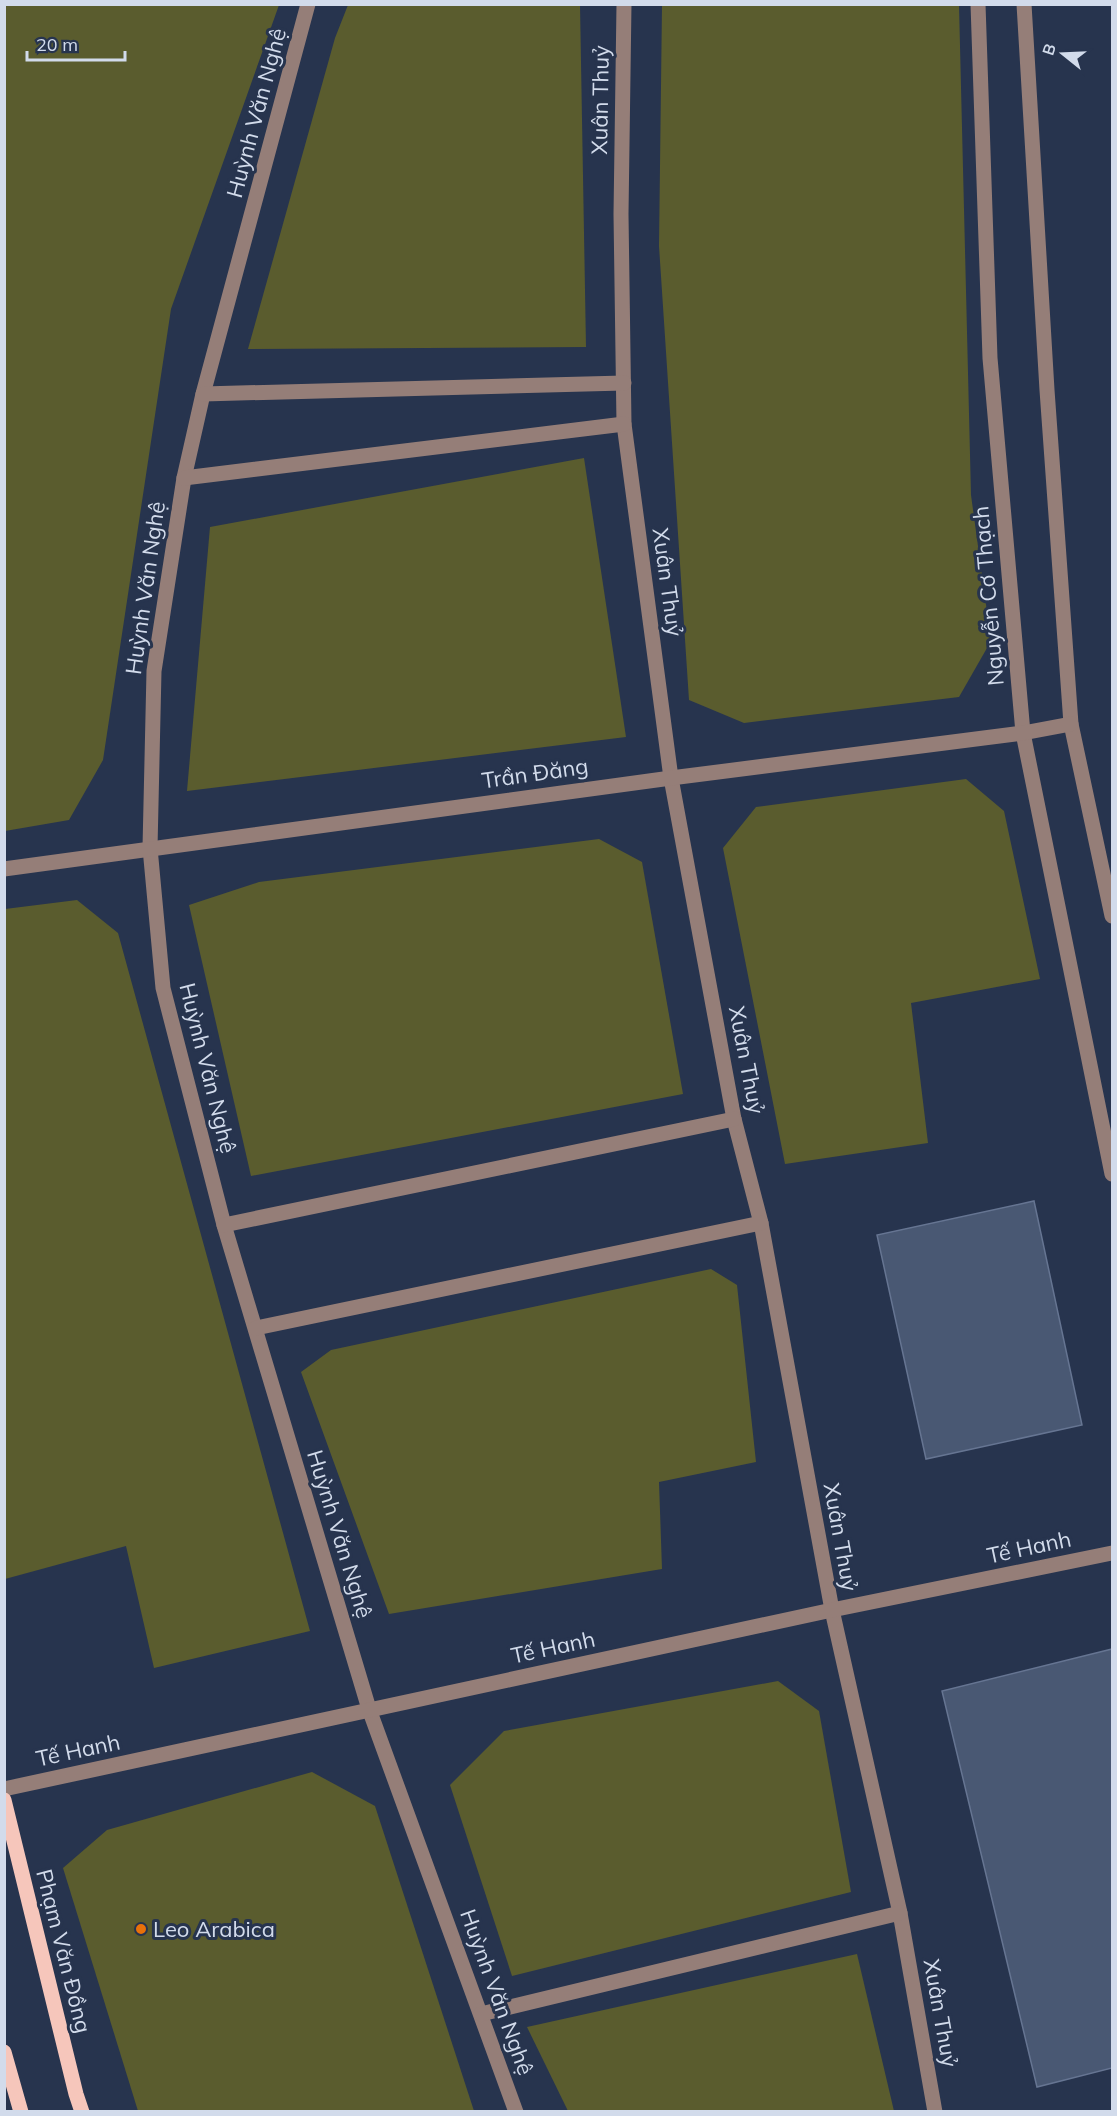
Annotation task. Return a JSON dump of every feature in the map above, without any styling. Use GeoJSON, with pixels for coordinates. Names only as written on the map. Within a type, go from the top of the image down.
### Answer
{"type":"FeatureCollection","features":[{"type":"Feature","properties":{"kind":"main road","name":"Phạm Văn Đồng"},"geometry":{"type":"LineString","coordinates":[[4,1800],[82,2112]]}},
{"type":"Feature","properties":{"kind":"main road"},"geometry":{"type":"LineString","coordinates":[[4,2052],[21,2112]]}},
{"type":"Feature","properties":{"kind":"street","name":"Huỳnh Văn Nghệ"},"geometry":{"type":"LineString","coordinates":[[308,4],[203,394],[184,478],[154,670],[150,848],[163,988],[224,1225],[369,1709],[516,2112]]}},
{"type":"Feature","properties":{"kind":"street","name":"Xuân Thuỷ"},"geometry":{"type":"LineString","coordinates":[[624,4],[621,214],[624,424],[671,778],[734,1119],[761,1222],[832,1610],[900,1913],[935,2112]]}},
{"type":"Feature","properties":{"kind":"street","name":"Nguyễn Cơ Thạch"},"geometry":{"type":"LineString","coordinates":[[978,4],[990,358],[1023,733],[1113,1174]]}},
{"type":"Feature","properties":{"kind":"street"},"geometry":{"type":"LineString","coordinates":[[1024,4],[1047,390],[1071,724],[1113,916]]}},
{"type":"Feature","properties":{"kind":"street"},"geometry":{"type":"LineString","coordinates":[[203,394],[624,383]]}},
{"type":"Feature","properties":{"kind":"street"},"geometry":{"type":"LineString","coordinates":[[184,478],[624,424]]}},
{"type":"Feature","properties":{"kind":"street","name":"Trần Đăng"},"geometry":{"type":"LineString","coordinates":[[4,869],[671,778],[1023,733],[1071,724]]}},
{"type":"Feature","properties":{"kind":"street"},"geometry":{"type":"LineString","coordinates":[[224,1225],[734,1119]]}},
{"type":"Feature","properties":{"kind":"street"},"geometry":{"type":"LineString","coordinates":[[256,1328],[761,1222]]}},
{"type":"Feature","properties":{"kind":"street","name":"Tế Hanh"},"geometry":{"type":"LineString","coordinates":[[4,1789],[832,1610],[1113,1553]]}},
{"type":"Feature","properties":{"kind":"street"},"geometry":{"type":"LineString","coordinates":[[481,2014],[900,1913]]}},
{"type":"Feature","properties":{"kind":"green space"},"geometry":{"type":"Polygon","coordinates":[[[5,4],[279,5],[171,309],[103,760],[69,820],[5,831],[5,4]]]}},
{"type":"Feature","properties":{"kind":"green space"},"geometry":{"type":"Polygon","coordinates":[[[348,5],[580,5],[586,347],[248,349],[335,38],[348,5]]]}},
{"type":"Feature","properties":{"kind":"green space"},"geometry":{"type":"Polygon","coordinates":[[[662,5],[959,5],[971,495],[991,641],[959,697],[744,723],[689,700],[659,246],[662,5]]]}},
{"type":"Feature","properties":{"kind":"green space"},"geometry":{"type":"Polygon","coordinates":[[[584,458],[626,737],[187,791],[210,527],[584,458]]]}},
{"type":"Feature","properties":{"kind":"green space"},"geometry":{"type":"Polygon","coordinates":[[[966,779],[1004,811],[1040,979],[911,1003],[928,1143],[785,1164],[723,848],[756,807],[966,779]]]}},
{"type":"Feature","properties":{"kind":"green space"},"geometry":{"type":"Polygon","coordinates":[[[599,839],[642,862],[683,1094],[251,1176],[189,905],[259,882],[599,839]]]}},
{"type":"Feature","properties":{"kind":"green space"},"geometry":{"type":"Polygon","coordinates":[[[77,900],[118,933],[310,1631],[154,1668],[126,1546],[5,1579],[5,909],[77,900]]]}},
{"type":"Feature","properties":{"kind":"green space"},"geometry":{"type":"Polygon","coordinates":[[[711,1269],[737,1285],[756,1462],[659,1482],[662,1569],[389,1614],[301,1372],[331,1350],[711,1269]]]}},
{"type":"Feature","properties":{"kind":"green space"},"geometry":{"type":"Polygon","coordinates":[[[778,1681],[819,1711],[851,1892],[512,1976],[450,1785],[504,1731],[778,1681]]]}},
{"type":"Feature","properties":{"kind":"green space"},"geometry":{"type":"Polygon","coordinates":[[[312,1772],[375,1806],[474,2111],[138,2111],[63,1868],[107,1830],[312,1772]]]}},
{"type":"Feature","properties":{"kind":"green space"},"geometry":{"type":"Polygon","coordinates":[[[857,1954],[894,2111],[568,2111],[527,2027],[857,1954]]]}},
{"type":"Feature","properties":{"kind":"building"},"geometry":{"type":"Polygon","coordinates":[[[1034,1201],[1082,1425],[926,1459],[877,1235],[1034,1201]]]}},
{"type":"Feature","properties":{"kind":"building"},"geometry":{"type":"Polygon","coordinates":[[[1112,1649],[1112,2068],[1037,2087],[942,1691],[1112,1649]]]}},
{"type":"Feature","properties":{"kind":"place","name":"Leo Arabica"},"geometry":{"type":"Point","coordinates":[141,1929]}}]}
